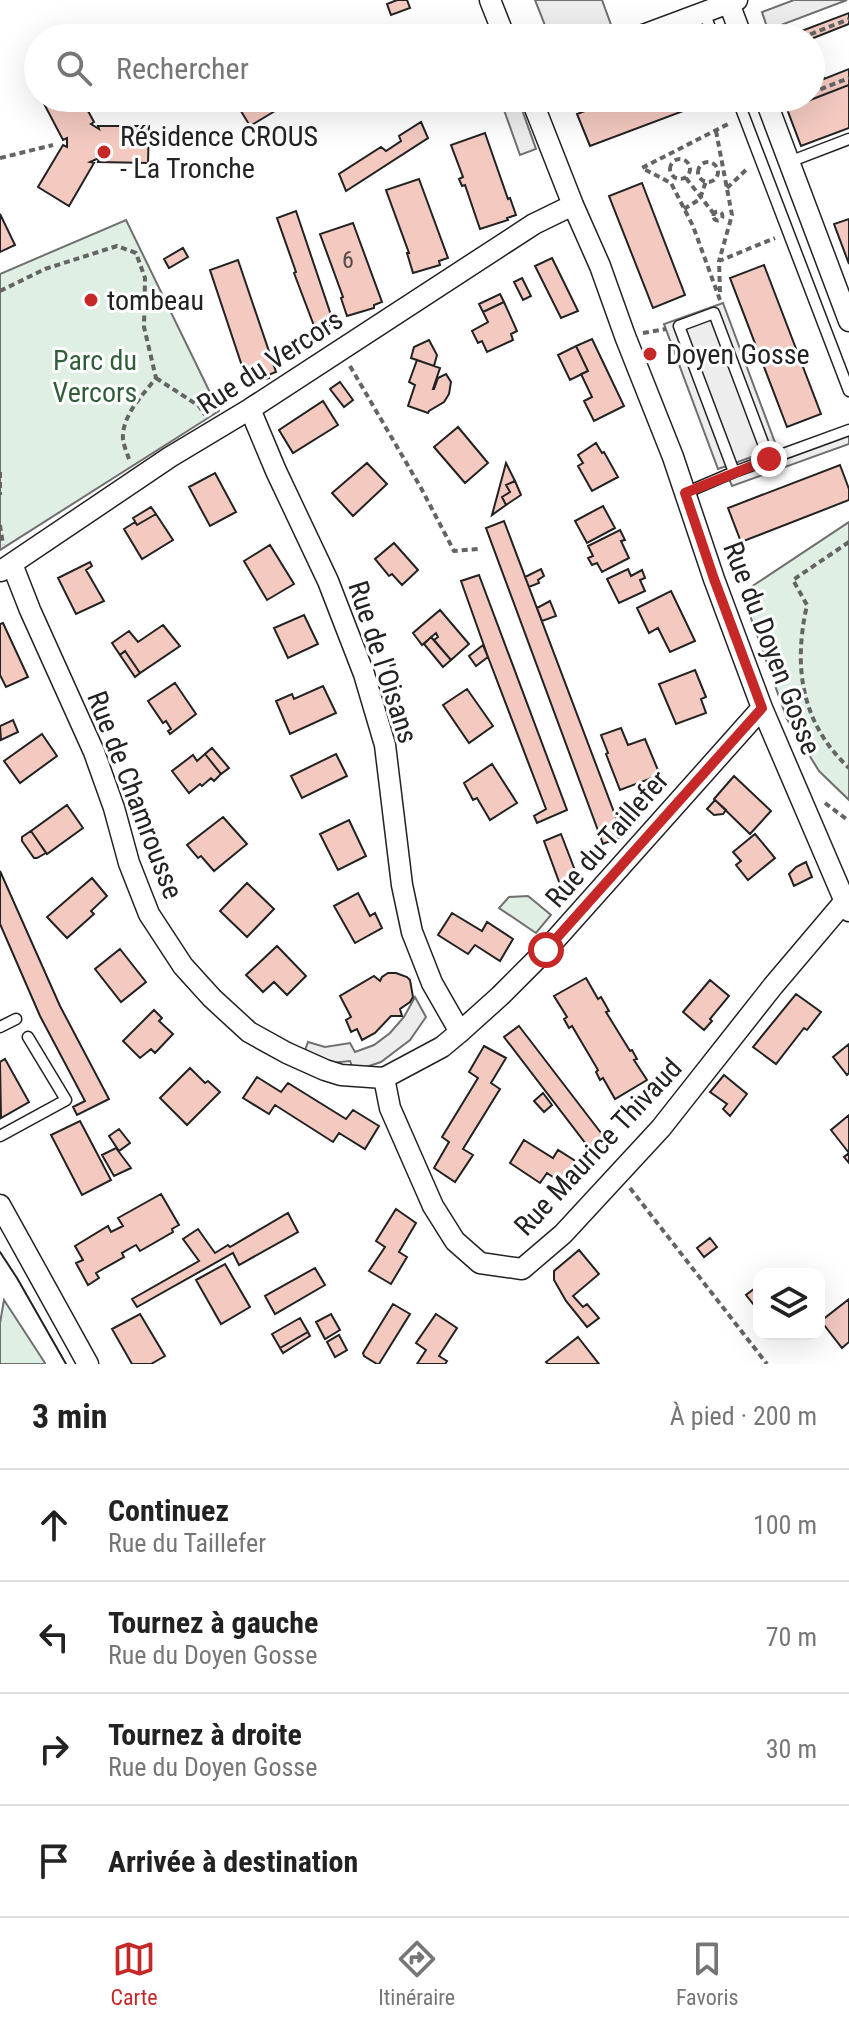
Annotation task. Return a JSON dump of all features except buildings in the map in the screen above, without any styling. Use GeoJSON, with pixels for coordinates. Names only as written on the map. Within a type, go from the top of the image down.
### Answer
{"type":"FeatureCollection","features":[{"type":"Feature","properties":{"kind":"street"},"geometry":{"type":"LineString","coordinates":[[490,0],[499,24]]}},
{"type":"Feature","properties":{"kind":"street"},"geometry":{"type":"LineString","coordinates":[[672,24],[733,1],[739,24]]}},
{"type":"Feature","properties":{"kind":"street","name":"Rue du Doyen Gosse"},"geometry":{"type":"LineString","coordinates":[[536,112],[673,457],[762,708],[847,906]]}},
{"type":"Feature","properties":{"kind":"street"},"geometry":{"type":"LineString","coordinates":[[770,112],[849,321]]}},
{"type":"Feature","properties":{"kind":"street","name":"Rue du Vercors"},"geometry":{"type":"LineString","coordinates":[[6,568],[140,477],[534,224],[573,205]]}},
{"type":"Feature","properties":{"kind":"street","name":"Rue de l'Oisans"},"geometry":{"type":"LineString","coordinates":[[250,409],[328,581],[364,674],[385,745],[402,885],[412,932],[432,983],[460,1032]]}},
{"type":"Feature","properties":{"kind":"street","name":"Rue de Chamrousse"},"geometry":{"type":"LineString","coordinates":[[6,568],[30,610],[94,752],[129,863],[149,914],[183,966],[249,1032],[325,1070],[341,1075],[384,1078]]}},
{"type":"Feature","properties":{"kind":"street","name":"Rue du Taillefer"},"geometry":{"type":"LineString","coordinates":[[384,1078],[442,1047],[500,996],[546,950],[762,708]]}},
{"type":"Feature","properties":{"kind":"street","name":"Rue Maurice Thivaud"},"geometry":{"type":"LineString","coordinates":[[384,1078],[390,1108],[433,1206],[455,1241],[480,1263],[522,1269],[563,1234],[661,1128],[782,974],[847,906]]}},
{"type":"Feature","properties":{"kind":"street"},"geometry":{"type":"LineString","coordinates":[[0,1205],[88,1364]]}},
{"type":"Feature","properties":{"kind":"lane"},"geometry":{"type":"LineString","coordinates":[[704,12],[709,24]]}},
{"type":"Feature","properties":{"kind":"lane"},"geometry":{"type":"LineString","coordinates":[[742,112],[849,391]]}},
{"type":"Feature","properties":{"kind":"lane"},"geometry":{"type":"LineString","coordinates":[[789,162],[849,139]]}},
{"type":"Feature","properties":{"kind":"lane"},"geometry":{"type":"LineString","coordinates":[[734,472],[679,326],[714,313],[769,459]]}},
{"type":"Feature","properties":{"kind":"lane"},"geometry":{"type":"LineString","coordinates":[[685,493],[849,430]]}},
{"type":"Feature","properties":{"kind":"lane"},"geometry":{"type":"LineString","coordinates":[[0,1027],[16,1019]]}},
{"type":"Feature","properties":{"kind":"lane"},"geometry":{"type":"LineString","coordinates":[[0,1136],[66,1100],[28,1037]]}},
{"type":"Feature","properties":{"kind":"path"},"geometry":{"type":"LineString","coordinates":[[825,28],[849,19]]}},
{"type":"Feature","properties":{"kind":"path"},"geometry":{"type":"LineString","coordinates":[[825,87],[849,78]]}},
{"type":"Feature","properties":{"kind":"path"},"geometry":{"type":"LineString","coordinates":[[721,299],[693,226],[672,185],[642,168],[744,116]]}},
{"type":"Feature","properties":{"kind":"path"},"geometry":{"type":"LineString","coordinates":[[714,313],[721,299],[719,261],[732,215],[720,165],[716,131]]}},
{"type":"Feature","properties":{"kind":"path"},"geometry":{"type":"LineString","coordinates":[[0,158],[53,145]]}},
{"type":"Feature","properties":{"kind":"path"},"geometry":{"type":"LineString","coordinates":[[674,152],[676,160]]}},
{"type":"Feature","properties":{"kind":"path"},"geometry":{"type":"LineString","coordinates":[[727,188],[760,157]]}},
{"type":"Feature","properties":{"kind":"path"},"geometry":{"type":"LineString","coordinates":[[677,179],[669,171],[676,160],[686,161],[690,170]]}},
{"type":"Feature","properties":{"kind":"path"},"geometry":{"type":"LineString","coordinates":[[705,162],[720,165],[713,181],[706,181],[700,176],[699,170],[705,162]]}},
{"type":"Feature","properties":{"kind":"path"},"geometry":{"type":"LineString","coordinates":[[672,185],[677,179],[686,177],[690,170]]}},
{"type":"Feature","properties":{"kind":"path"},"geometry":{"type":"LineString","coordinates":[[690,170],[699,170]]}},
{"type":"Feature","properties":{"kind":"path"},"geometry":{"type":"LineString","coordinates":[[686,177],[716,221],[722,218],[731,220]]}},
{"type":"Feature","properties":{"kind":"path"},"geometry":{"type":"LineString","coordinates":[[684,209],[700,199],[706,181]]}},
{"type":"Feature","properties":{"kind":"path"},"geometry":{"type":"LineString","coordinates":[[719,261],[789,232]]}},
{"type":"Feature","properties":{"kind":"path"},"geometry":{"type":"LineString","coordinates":[[0,291],[30,275],[117,246],[136,253],[145,278],[144,327],[156,378],[199,406],[214,431]]}},
{"type":"Feature","properties":{"kind":"path"},"geometry":{"type":"LineString","coordinates":[[625,336],[679,326]]}},
{"type":"Feature","properties":{"kind":"path"},"geometry":{"type":"LineString","coordinates":[[340,350],[454,551],[478,549]]}},
{"type":"Feature","properties":{"kind":"path"},"geometry":{"type":"LineString","coordinates":[[140,477],[129,460],[123,441],[124,430],[130,413],[156,378]]}},
{"type":"Feature","properties":{"kind":"path"},"geometry":{"type":"LineString","coordinates":[[0,472],[0,495]]}},
{"type":"Feature","properties":{"kind":"path"},"geometry":{"type":"LineString","coordinates":[[849,542],[793,580],[807,605],[800,652],[803,691],[813,718],[828,743],[849,768]]}},
{"type":"Feature","properties":{"kind":"path"},"geometry":{"type":"LineString","coordinates":[[840,814],[849,815]]}},
{"type":"Feature","properties":{"kind":"path"},"geometry":{"type":"LineString","coordinates":[[619,1174],[767,1364]]}},
{"type":"Feature","properties":{"kind":"green space","name":"Parc du Vercors"},"geometry":{"type":"Polygon","coordinates":[[[126,220],[219,411],[0,550],[0,274],[126,220]]]}},
{"type":"Feature","properties":{"kind":"green space"},"geometry":{"type":"Polygon","coordinates":[[[849,522],[849,800],[819,771],[787,719],[742,593],[849,522]]]}},
{"type":"Feature","properties":{"kind":"green space"},"geometry":{"type":"Polygon","coordinates":[[[528,896],[551,915],[536,933],[499,908],[509,897],[528,896]]]}},
{"type":"Feature","properties":{"kind":"green space"},"geometry":{"type":"Polygon","coordinates":[[[4,1300],[45,1364],[0,1364],[0,1323],[4,1300]]]}},
{"type":"Feature","properties":{"kind":"shaded area"},"geometry":{"type":"Polygon","coordinates":[[[535,0],[602,0],[611,24],[544,24],[535,0]]]}},
{"type":"Feature","properties":{"kind":"shaded area"},"geometry":{"type":"Polygon","coordinates":[[[794,0],[847,0],[784,24],[766,24],[762,12],[794,0]]]}},
{"type":"Feature","properties":{"kind":"shaded area"},"geometry":{"type":"Polygon","coordinates":[[[505,112],[523,112],[536,149],[520,155],[505,112]]]}},
{"type":"Feature","properties":{"kind":"shaded area"},"geometry":{"type":"Polygon","coordinates":[[[723,303],[777,448],[718,469],[664,324],[723,303]]]}},
{"type":"Feature","properties":{"kind":"shaded area"},"geometry":{"type":"Polygon","coordinates":[[[849,430],[849,444],[732,486],[727,474],[849,430]]]}},
{"type":"Feature","properties":{"kind":"shaded area"},"geometry":{"type":"Polygon","coordinates":[[[415,997],[426,1017],[410,1040],[381,1062],[354,1071],[350,1061],[330,1063],[304,1053],[308,1042],[325,1047],[350,1043],[355,1052],[374,1045],[404,1017],[415,997]]]}},
{"type":"Feature","properties":{"kind":"tram line"},"geometry":{"type":"LineString","coordinates":[[0,1252],[66,1364]]}},
{"type":"Feature","properties":{"kind":"place","name":"Résidence CROUS - La Tronche"},"geometry":{"type":"Point","coordinates":[104,152]}},
{"type":"Feature","properties":{"kind":"place","name":"tombeau"},"geometry":{"type":"Point","coordinates":[91,300]}},
{"type":"Feature","properties":{"kind":"place","name":"Doyen Gosse"},"geometry":{"type":"Point","coordinates":[650,354]}},
{"type":"Feature","properties":{"kind":"route"},"geometry":{"type":"LineString","coordinates":[[546,950],[762,708],[685,493],[769,459]]}}]}
